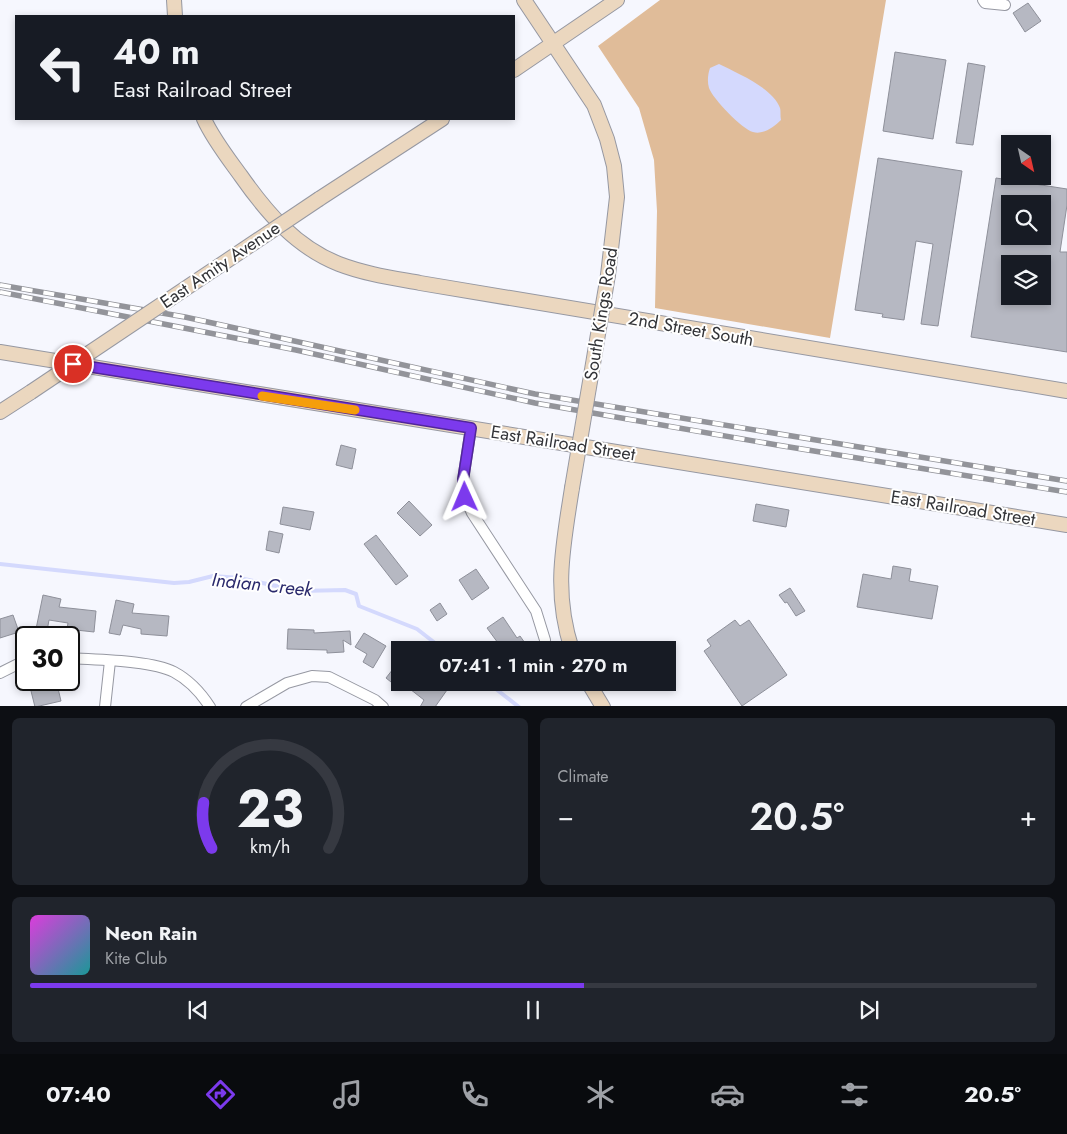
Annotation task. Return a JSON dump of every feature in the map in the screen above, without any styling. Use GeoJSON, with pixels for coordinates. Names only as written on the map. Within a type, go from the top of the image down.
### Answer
{"type":"FeatureCollection","features":[{"type":"Feature","properties":{"kind":"street"},"geometry":{"type":"LineString","coordinates":[[174,0],[175,15]]}},
{"type":"Feature","properties":{"kind":"street","name":"South Kings Road"},"geometry":{"type":"LineString","coordinates":[[524,0],[594,105],[614,166],[617,197],[608,275],[562,552],[560,585],[563,615],[570,641]]}},
{"type":"Feature","properties":{"kind":"street"},"geometry":{"type":"LineString","coordinates":[[515,69],[617,0]]}},
{"type":"Feature","properties":{"kind":"street"},"geometry":{"type":"LineString","coordinates":[[983,0],[985,3],[1006,5]]}},
{"type":"Feature","properties":{"kind":"street","name":"2nd Street South"},"geometry":{"type":"LineString","coordinates":[[205,120],[263,207],[292,235],[308,247],[338,264],[420,284],[1067,391]]}},
{"type":"Feature","properties":{"kind":"street","name":"East Amity Avenue"},"geometry":{"type":"LineString","coordinates":[[0,412],[440,120]]}},
{"type":"Feature","properties":{"kind":"street","name":"East Railroad Street"},"geometry":{"type":"LineString","coordinates":[[0,352],[237,392],[1067,525]]}},
{"type":"Feature","properties":{"kind":"street"},"geometry":{"type":"LineString","coordinates":[[471,428],[463,480],[465,497],[472,513],[536,611],[545,640]]}},
{"type":"Feature","properties":{"kind":"street"},"geometry":{"type":"LineString","coordinates":[[80,659],[150,664],[172,671],[189,682],[210,706]]}},
{"type":"Feature","properties":{"kind":"street"},"geometry":{"type":"LineString","coordinates":[[105,706],[110,661]]}},
{"type":"Feature","properties":{"kind":"street"},"geometry":{"type":"LineString","coordinates":[[0,672],[15,665]]}},
{"type":"Feature","properties":{"kind":"street"},"geometry":{"type":"LineString","coordinates":[[246,706],[287,683],[312,676],[329,677],[375,700],[383,706]]}},
{"type":"Feature","properties":{"kind":"street"},"geometry":{"type":"LineString","coordinates":[[594,691],[603,706]]}},
{"type":"Feature","properties":{"kind":"shaded area"},"geometry":{"type":"Polygon","coordinates":[[[660,0],[886,0],[830,338],[655,308],[657,211],[654,160],[639,108],[598,46],[660,0]]]}},
{"type":"Feature","properties":{"kind":"water"},"geometry":{"type":"Polygon","coordinates":[[[719,64],[754,82],[770,94],[780,108],[781,120],[768,130],[757,133],[748,130],[735,120],[716,99],[709,88],[710,68],[719,64]]]}},
{"type":"Feature","properties":{"kind":"building"},"geometry":{"type":"Polygon","coordinates":[[[1028,3],[1041,21],[1025,32],[1013,13],[1028,3]]]}},
{"type":"Feature","properties":{"kind":"building"},"geometry":{"type":"Polygon","coordinates":[[[895,52],[946,60],[933,139],[883,131],[895,52]]]}},
{"type":"Feature","properties":{"kind":"building"},"geometry":{"type":"Polygon","coordinates":[[[968,63],[985,66],[973,145],[956,143],[968,63]]]}},
{"type":"Feature","properties":{"kind":"building"},"geometry":{"type":"Polygon","coordinates":[[[878,158],[962,171],[938,326],[921,324],[933,244],[916,241],[904,320],[882,317],[883,314],[855,310],[878,158]]]}},
{"type":"Feature","properties":{"kind":"building"},"geometry":{"type":"Polygon","coordinates":[[[996,178],[1001,179],[1001,185],[1041,185],[1067,189],[1067,205],[1060,252],[1067,252],[1067,352],[971,337],[996,178]]]}},
{"type":"Feature","properties":{"kind":"building"},"geometry":{"type":"Polygon","coordinates":[[[341,445],[356,449],[352,469],[336,465],[341,445]]]}},
{"type":"Feature","properties":{"kind":"building"},"geometry":{"type":"Polygon","coordinates":[[[409,501],[432,525],[420,536],[397,513],[409,501]]]}},
{"type":"Feature","properties":{"kind":"building"},"geometry":{"type":"Polygon","coordinates":[[[756,504],[789,510],[786,527],[753,521],[756,504]]]}},
{"type":"Feature","properties":{"kind":"building"},"geometry":{"type":"Polygon","coordinates":[[[283,507],[314,512],[310,530],[280,524],[283,507]]]}},
{"type":"Feature","properties":{"kind":"building"},"geometry":{"type":"Polygon","coordinates":[[[269,531],[283,534],[279,553],[266,550],[269,531]]]}},
{"type":"Feature","properties":{"kind":"building"},"geometry":{"type":"Polygon","coordinates":[[[376,535],[408,576],[396,585],[364,544],[376,535]]]}},
{"type":"Feature","properties":{"kind":"building"},"geometry":{"type":"Polygon","coordinates":[[[893,566],[911,569],[909,581],[938,586],[932,619],[857,607],[863,574],[891,579],[893,566]]]}},
{"type":"Feature","properties":{"kind":"building"},"geometry":{"type":"Polygon","coordinates":[[[476,569],[489,588],[472,600],[459,580],[476,569]]]}},
{"type":"Feature","properties":{"kind":"building"},"geometry":{"type":"Polygon","coordinates":[[[790,588],[805,611],[796,616],[787,602],[785,603],[779,595],[790,588]]]}},
{"type":"Feature","properties":{"kind":"building"},"geometry":{"type":"Polygon","coordinates":[[[43,595],[61,599],[59,607],[96,611],[94,632],[80,630],[80,626],[68,626],[68,623],[49,620],[48,626],[37,626],[43,595]]]}},
{"type":"Feature","properties":{"kind":"building"},"geometry":{"type":"Polygon","coordinates":[[[116,600],[134,604],[132,613],[169,616],[167,636],[141,634],[141,629],[123,625],[120,635],[109,633],[116,600]]]}},
{"type":"Feature","properties":{"kind":"building"},"geometry":{"type":"Polygon","coordinates":[[[440,603],[447,614],[437,621],[430,610],[440,603]]]}},
{"type":"Feature","properties":{"kind":"building"},"geometry":{"type":"Polygon","coordinates":[[[13,615],[17,626],[15,626],[15,633],[0,638],[0,619],[13,615]]]}},
{"type":"Feature","properties":{"kind":"building"},"geometry":{"type":"Polygon","coordinates":[[[503,617],[517,638],[520,636],[524,641],[497,641],[487,628],[503,617]]]}},
{"type":"Feature","properties":{"kind":"building"},"geometry":{"type":"Polygon","coordinates":[[[735,620],[740,626],[749,620],[787,675],[742,706],[704,651],[711,646],[707,640],[735,620]]]}},
{"type":"Feature","properties":{"kind":"building"},"geometry":{"type":"Polygon","coordinates":[[[288,629],[314,630],[314,633],[350,631],[351,645],[343,640],[344,652],[327,653],[327,650],[287,649],[288,629]]]}},
{"type":"Feature","properties":{"kind":"building"},"geometry":{"type":"Polygon","coordinates":[[[364,633],[386,646],[373,668],[363,662],[367,654],[355,647],[364,633]]]}},
{"type":"Feature","properties":{"kind":"building"},"geometry":{"type":"Polygon","coordinates":[[[391,672],[391,682],[386,678],[391,672]]]}},
{"type":"Feature","properties":{"kind":"building"},"geometry":{"type":"Polygon","coordinates":[[[31,691],[59,691],[61,701],[35,706],[31,691]]]}},
{"type":"Feature","properties":{"kind":"building"},"geometry":{"type":"Polygon","coordinates":[[[412,691],[446,691],[436,706],[421,706],[424,700],[412,691]]]}},
{"type":"Feature","properties":{"kind":"waterway","name":"Indian Creek"},"geometry":{"type":"LineString","coordinates":[[0,564],[174,583],[189,582],[213,576],[240,578],[299,591],[345,590],[356,594],[359,606],[417,629],[432,641]]}},
{"type":"Feature","properties":{"kind":"waterway","name":"Indian Creek"},"geometry":{"type":"LineString","coordinates":[[499,691],[518,706]]}},
{"type":"Feature","properties":{"kind":"railway"},"geometry":{"type":"LineString","coordinates":[[0,285],[185,317],[535,394],[1067,481]]}},
{"type":"Feature","properties":{"kind":"railway"},"geometry":{"type":"LineString","coordinates":[[0,292],[296,350],[535,403],[1067,492]]}},
{"type":"Feature","properties":{"kind":"slow traffic"},"geometry":{"type":"LineString","coordinates":[[262,396],[355,410]]}},
{"type":"Feature","properties":{"kind":"route"},"geometry":{"type":"LineString","coordinates":[[73,364],[237,392],[471,428],[463,480],[465,497]]}}]}
